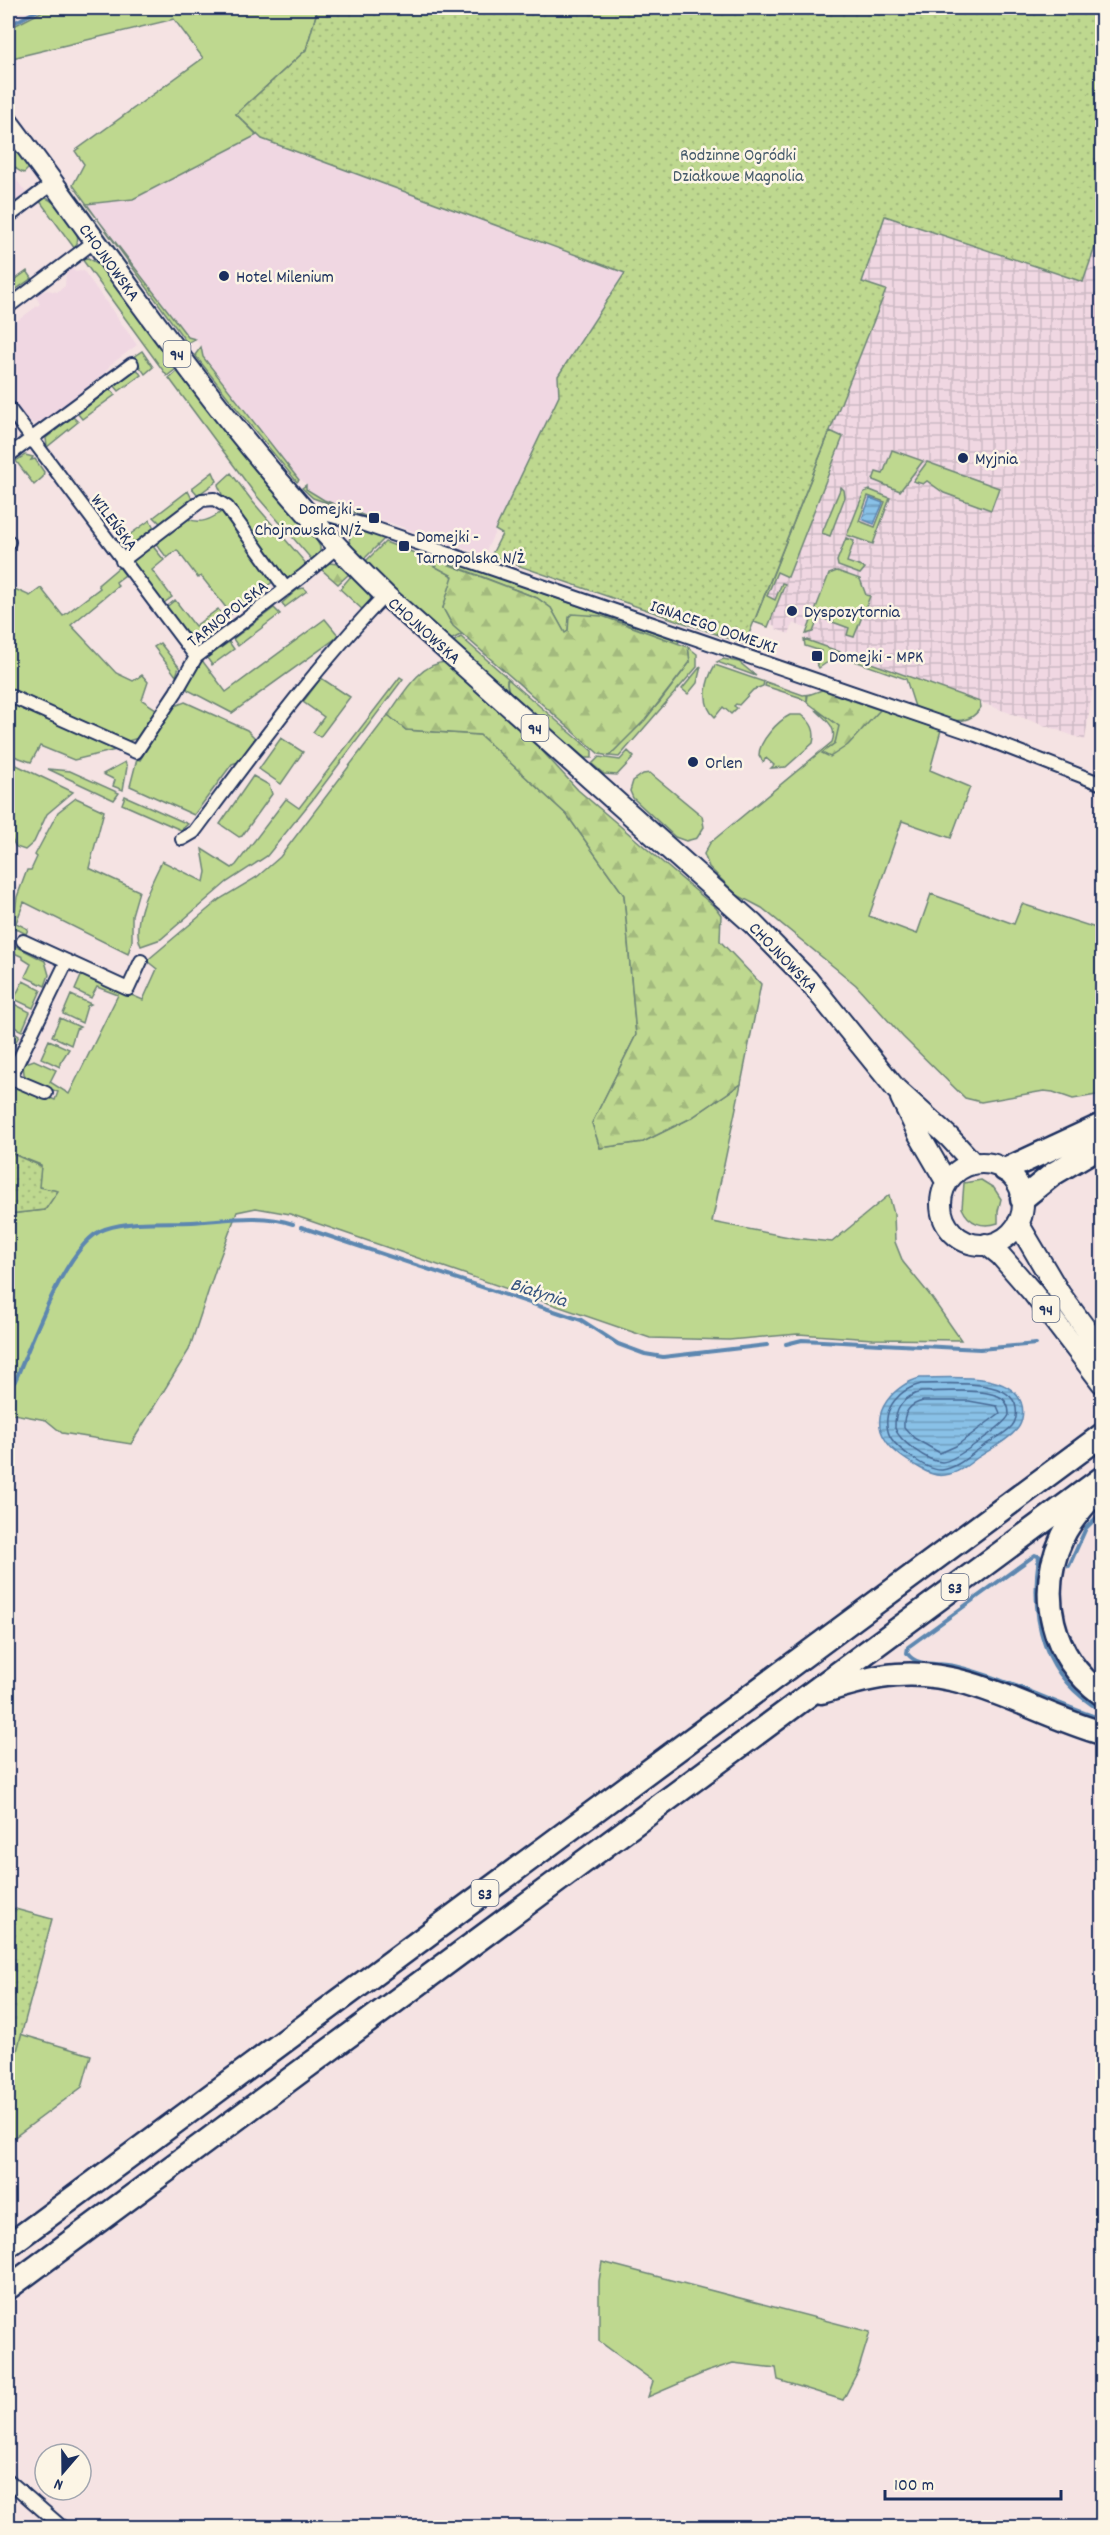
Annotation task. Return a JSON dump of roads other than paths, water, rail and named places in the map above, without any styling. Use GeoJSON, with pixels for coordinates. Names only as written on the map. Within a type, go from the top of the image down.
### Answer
{"type":"FeatureCollection","features":[{"type":"Feature","properties":{"kind":"highway"},"geometry":{"type":"LineString","coordinates":[[1005,1170],[1018,1166],[1102,1125]]}},
{"type":"Feature","properties":{"kind":"highway"},"geometry":{"type":"LineString","coordinates":[[1022,1199],[1053,1174],[1102,1145]]}},
{"type":"Feature","properties":{"kind":"highway","name":"S3"},"geometry":{"type":"LineString","coordinates":[[8,2246],[1102,1436]]}},
{"type":"Feature","properties":{"kind":"highway","name":"S3"},"geometry":{"type":"LineString","coordinates":[[8,2288],[1102,1478]]}},
{"type":"Feature","properties":{"kind":"highway"},"geometry":{"type":"LineString","coordinates":[[1102,1484],[1064,1534],[1050,1574],[1049,1593],[1052,1624],[1065,1655],[1088,1684],[1102,1694]]}},
{"type":"Feature","properties":{"kind":"highway"},"geometry":{"type":"LineString","coordinates":[[808,1696],[848,1684],[896,1675],[945,1677],[984,1688],[1077,1726],[1102,1733]]}},
{"type":"Feature","properties":{"kind":"main road","name":"CHOJNOWSKA"},"geometry":{"type":"LineString","coordinates":[[8,122],[215,404],[310,518],[386,595],[753,924],[815,988],[896,1089],[949,1137],[974,1164]]}},
{"type":"Feature","properties":{"kind":"main road","name":"CHOJNOWSKA"},"geometry":{"type":"LineString","coordinates":[[896,1089],[947,1183]]}},
{"type":"Feature","properties":{"kind":"main road"},"geometry":{"type":"LineString","coordinates":[[947,1183],[956,1172],[974,1164],[989,1164],[1005,1170],[1017,1183],[1022,1199],[1018,1223],[1005,1237],[986,1244]]}},
{"type":"Feature","properties":{"kind":"main road","name":"94"},"geometry":{"type":"LineString","coordinates":[[947,1183],[941,1202],[947,1224],[964,1240],[986,1244],[1000,1255],[1034,1293],[1101,1381]]}},
{"type":"Feature","properties":{"kind":"main road","name":"94"},"geometry":{"type":"LineString","coordinates":[[1018,1223],[1055,1285],[1102,1351]]}},
{"type":"Feature","properties":{"kind":"street"},"geometry":{"type":"LineString","coordinates":[[8,217],[53,183]]}},
{"type":"Feature","properties":{"kind":"street"},"geometry":{"type":"LineString","coordinates":[[8,307],[95,241]]}},
{"type":"Feature","properties":{"kind":"street"},"geometry":{"type":"LineString","coordinates":[[8,456],[33,440],[132,364]]}},
{"type":"Feature","properties":{"kind":"street","name":"WILEŃSKA"},"geometry":{"type":"LineString","coordinates":[[8,407],[196,657]]}},
{"type":"Feature","properties":{"kind":"street"},"geometry":{"type":"LineString","coordinates":[[122,561],[202,500],[214,499],[227,507],[286,590]]}},
{"type":"Feature","properties":{"kind":"street","name":"IGNACEGO DOMEJKI"},"geometry":{"type":"LineString","coordinates":[[310,518],[328,514],[371,527],[976,735],[1102,784]]}},
{"type":"Feature","properties":{"kind":"street","name":"TARNOPOLSKA"},"geometry":{"type":"LineString","coordinates":[[8,695],[136,752],[196,657],[286,590],[337,547]]}},
{"type":"Feature","properties":{"kind":"street"},"geometry":{"type":"LineString","coordinates":[[182,839],[195,832],[305,685],[335,648],[386,595]]}},
{"type":"Feature","properties":{"kind":"street"},"geometry":{"type":"LineString","coordinates":[[23,940],[128,989],[141,961]]}},
{"type":"Feature","properties":{"kind":"street"},"geometry":{"type":"LineString","coordinates":[[46,1093],[9,1078],[67,961]]}},
{"type":"Feature","properties":{"kind":"street"},"geometry":{"type":"LineString","coordinates":[[8,2480],[63,2528]]}},
{"type":"Feature","properties":{"kind":"water"},"geometry":{"type":"Polygon","coordinates":[[[870,498],[883,503],[874,524],[862,519],[870,498]]]}},
{"type":"Feature","properties":{"kind":"water"},"geometry":{"type":"Polygon","coordinates":[[[920,1378],[977,1378],[1004,1385],[1014,1392],[1021,1402],[1020,1425],[1004,1441],[958,1471],[942,1475],[929,1473],[910,1462],[888,1444],[881,1429],[880,1419],[882,1409],[894,1393],[902,1386],[920,1378]]]}},
{"type":"Feature","properties":{"kind":"waterway"},"geometry":{"type":"LineString","coordinates":[[8,26],[42,8]]}},
{"type":"Feature","properties":{"kind":"waterway","name":"Białynia"},"geometry":{"type":"LineString","coordinates":[[8,1390],[15,1381],[40,1320],[64,1273],[77,1253],[91,1238],[105,1229],[137,1223],[243,1218],[268,1219],[293,1224]]}},
{"type":"Feature","properties":{"kind":"waterway","name":"Białynia"},"geometry":{"type":"LineString","coordinates":[[301,1227],[581,1320],[618,1344],[645,1354],[663,1357],[767,1345]]}},
{"type":"Feature","properties":{"kind":"waterway","name":"Białynia"},"geometry":{"type":"LineString","coordinates":[[786,1344],[802,1340],[980,1349],[1036,1344]]}},
{"type":"Feature","properties":{"kind":"waterway"},"geometry":{"type":"LineString","coordinates":[[1069,1566],[1086,1528],[1102,1512]]}},
{"type":"Feature","properties":{"kind":"waterway"},"geometry":{"type":"LineString","coordinates":[[1042,1558],[1035,1555],[908,1647],[907,1653],[916,1661],[973,1671],[1102,1719]]}},
{"type":"Feature","properties":{"kind":"waterway"},"geometry":{"type":"LineString","coordinates":[[1039,1556],[1037,1603],[1039,1625],[1045,1645],[1066,1682],[1102,1711]]}},
{"type":"Feature","properties":{"kind":"place","name":"Hotel Milenium"},"geometry":{"type":"Point","coordinates":[224,276]}},
{"type":"Feature","properties":{"kind":"place","name":"Myjnia"},"geometry":{"type":"Point","coordinates":[963,458]}},
{"type":"Feature","properties":{"kind":"place","name":"Domejki - Chojnowska N/Ż"},"geometry":{"type":"Point","coordinates":[374,518]}},
{"type":"Feature","properties":{"kind":"place","name":"Domejki - Tarnopolska N/Ż"},"geometry":{"type":"Point","coordinates":[404,546]}},
{"type":"Feature","properties":{"kind":"place","name":"Dyspozytornia"},"geometry":{"type":"Point","coordinates":[792,611]}},
{"type":"Feature","properties":{"kind":"place","name":"Domejki - MPK"},"geometry":{"type":"Point","coordinates":[817,656]}},
{"type":"Feature","properties":{"kind":"place","name":"Orlen"},"geometry":{"type":"Point","coordinates":[693,762]}},
{"type":"Feature","properties":{"kind":"park label","name":"Rodzinne Ogródki Działkowe Magnolia"},"geometry":{"type":"Point","coordinates":[738,164]}}]}
